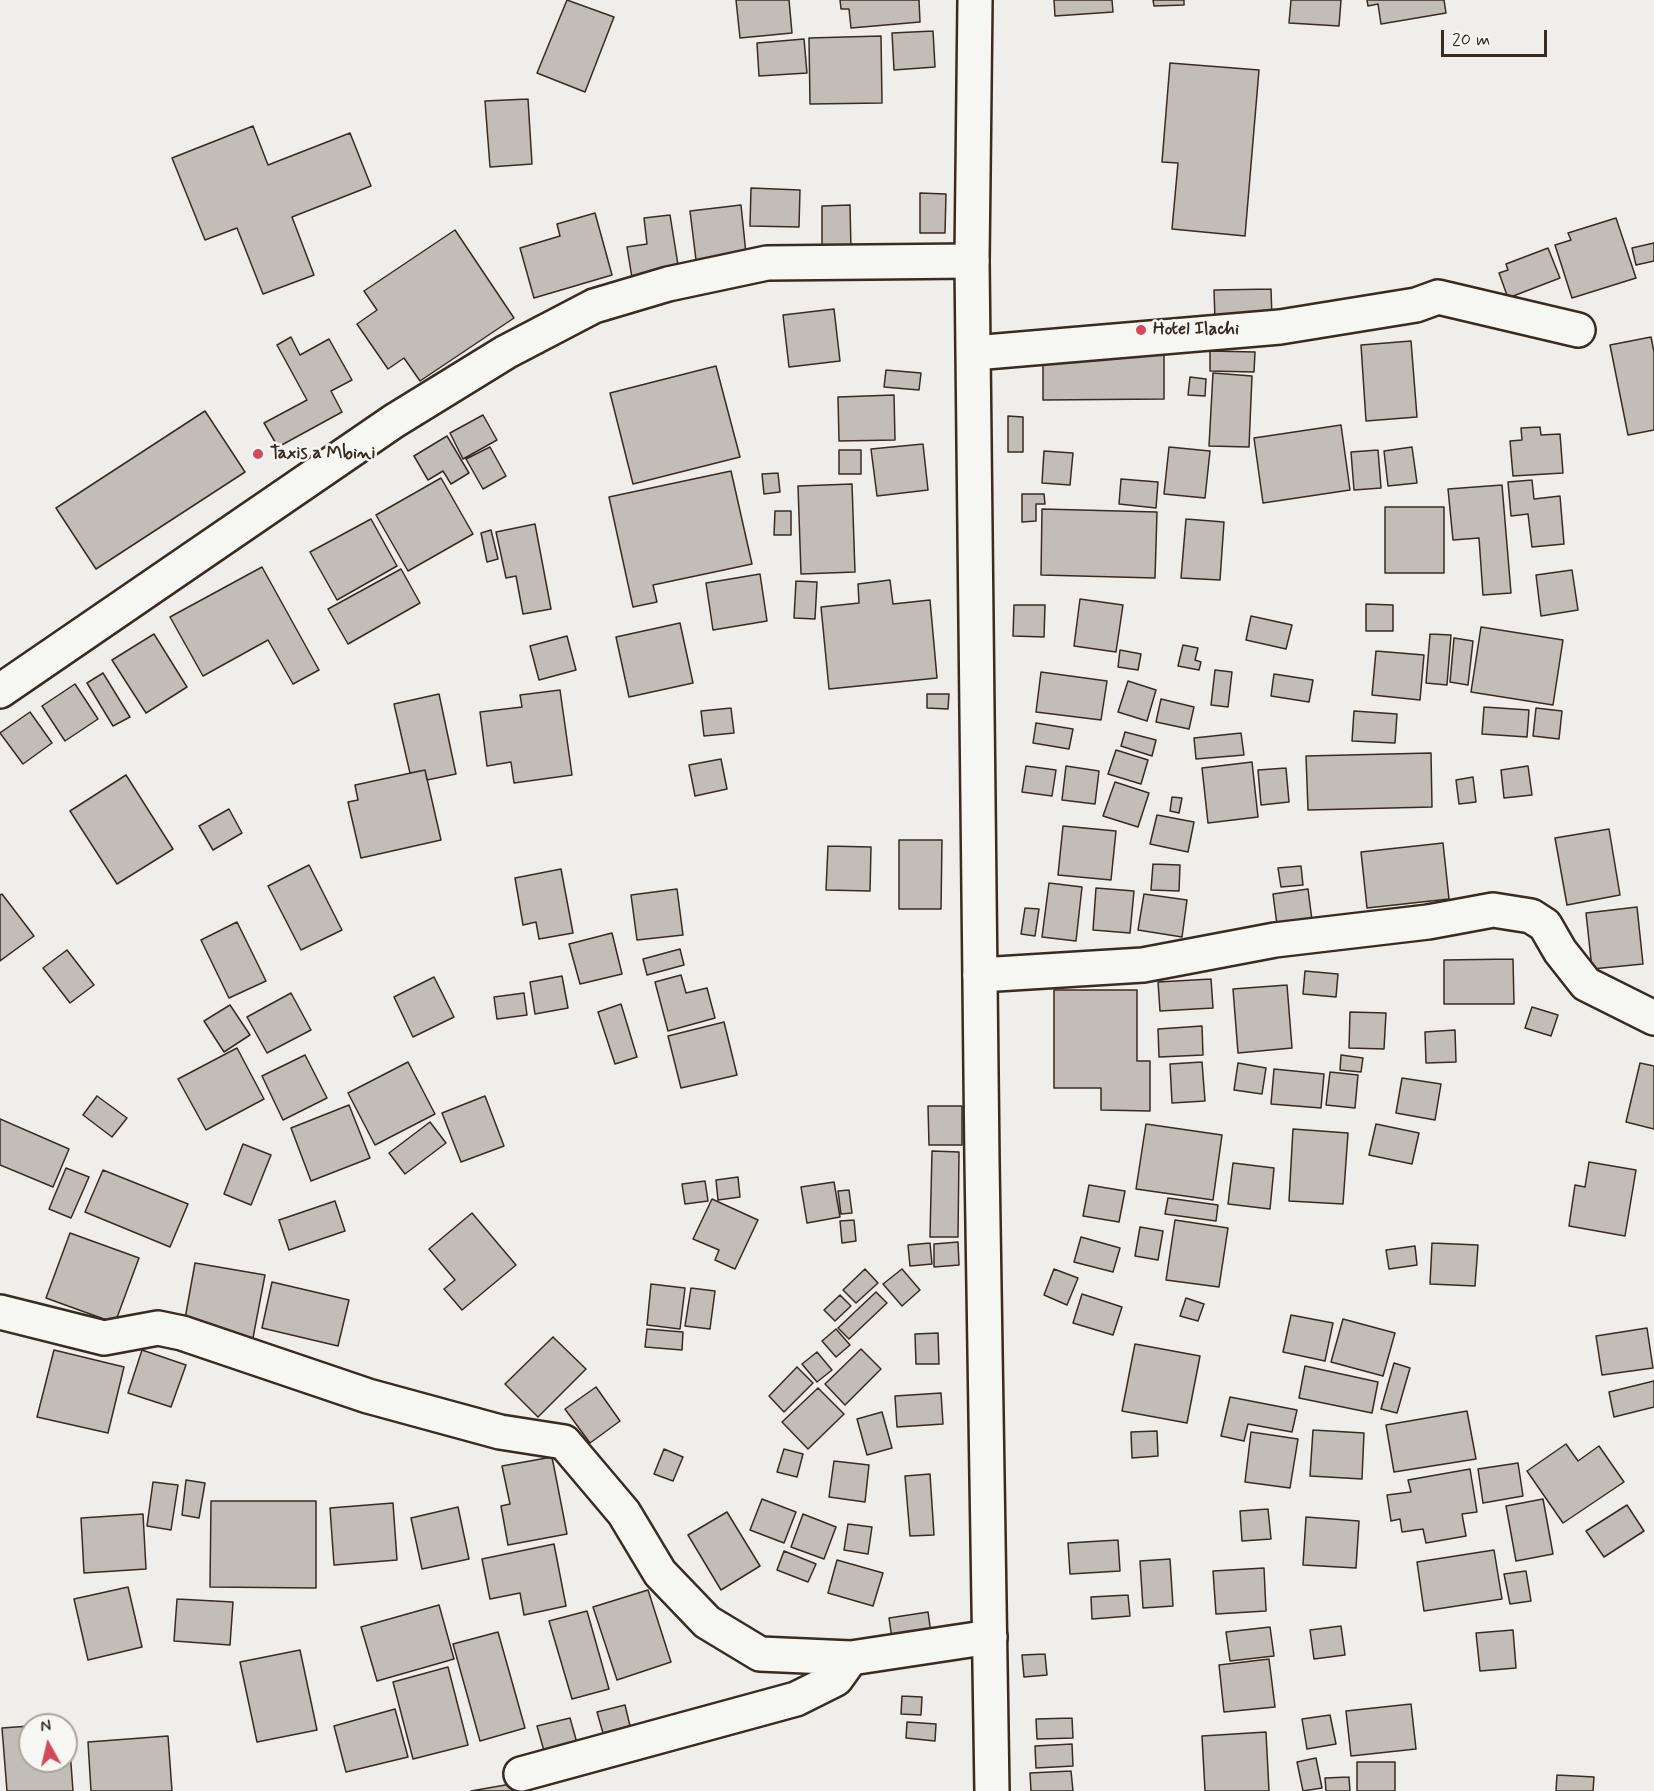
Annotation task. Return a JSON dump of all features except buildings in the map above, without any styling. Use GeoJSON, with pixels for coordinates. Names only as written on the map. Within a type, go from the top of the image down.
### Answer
{"type":"FeatureCollection","features":[{"type":"Feature","properties":{"kind":"street"},"geometry":{"type":"LineString","coordinates":[[975,0],[972,261],[992,1791]]}},
{"type":"Feature","properties":{"kind":"street"},"geometry":{"type":"LineString","coordinates":[[0,691],[394,421],[506,352],[594,306],[668,284],[767,263],[972,261]]}},
{"type":"Feature","properties":{"kind":"street"},"geometry":{"type":"LineString","coordinates":[[974,352],[1280,327],[1416,304],[1438,297],[1578,330]]}},
{"type":"Feature","properties":{"kind":"street"},"geometry":{"type":"LineString","coordinates":[[980,975],[1143,965],[1275,940],[1428,922],[1493,910],[1531,915],[1545,925],[1560,951],[1586,984],[1654,1018]]}},
{"type":"Feature","properties":{"kind":"street"},"geometry":{"type":"LineString","coordinates":[[0,1312],[104,1338],[158,1328],[182,1333],[368,1396],[500,1432],[564,1442],[624,1512],[660,1573],[707,1622],[760,1654],[851,1658],[990,1637]]}},
{"type":"Feature","properties":{"kind":"street"},"geometry":{"type":"LineString","coordinates":[[521,1774],[796,1699],[836,1679],[851,1658]]}},
{"type":"Feature","properties":{"kind":"place","name":"Hotel Ilachi"},"geometry":{"type":"Point","coordinates":[1141,330]}},
{"type":"Feature","properties":{"kind":"place","name":"Taxis a Mbini"},"geometry":{"type":"Point","coordinates":[258,454]}}]}
